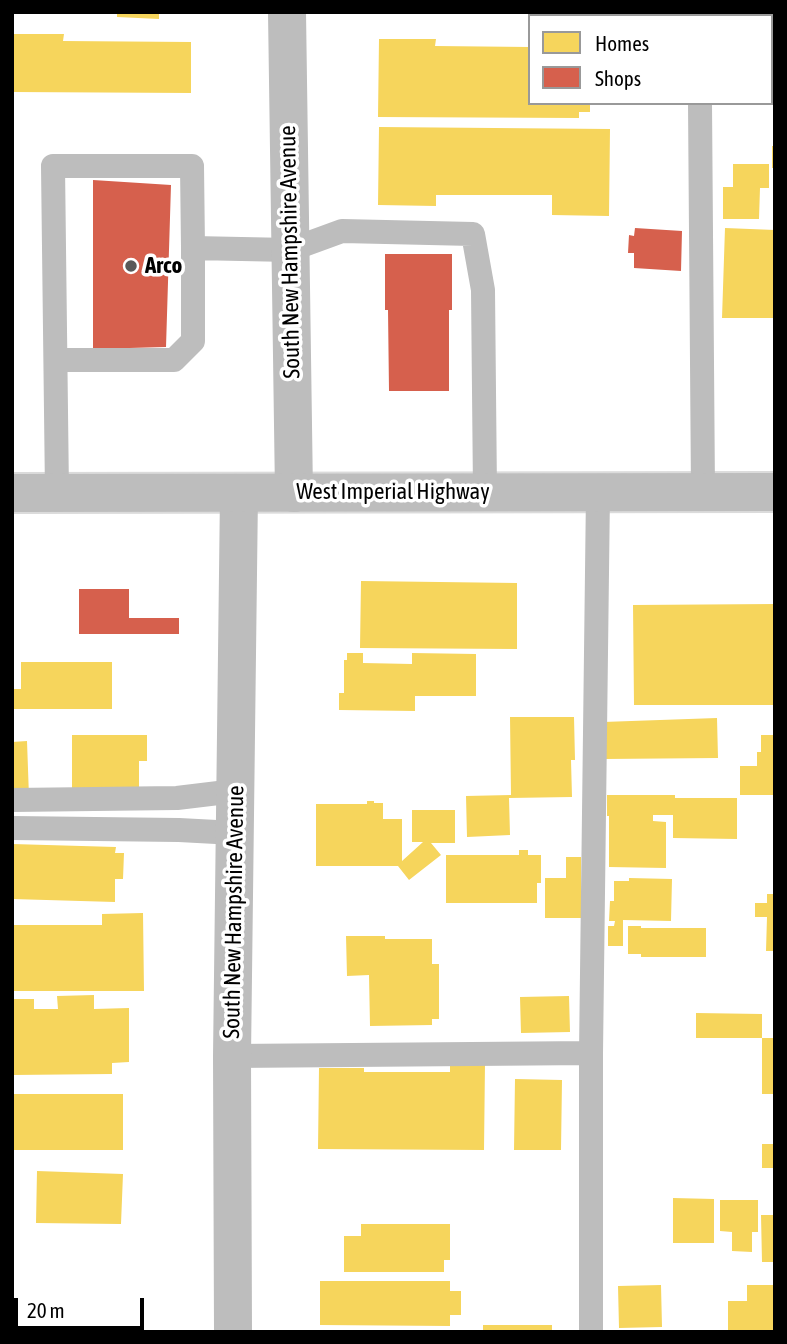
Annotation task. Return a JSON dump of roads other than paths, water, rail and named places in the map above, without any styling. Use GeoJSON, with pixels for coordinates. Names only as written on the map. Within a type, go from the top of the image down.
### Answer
{"type":"FeatureCollection","features":[{"type":"Feature","properties":{"kind":"street","name":"South New Hampshire Avenue"},"geometry":{"type":"LineString","coordinates":[[288,12],[294,493]]}},
{"type":"Feature","properties":{"kind":"street","name":"West Imperial Highway"},"geometry":{"type":"LineString","coordinates":[[12,493],[775,492]]}},
{"type":"Feature","properties":{"kind":"street","name":"South New Hampshire Avenue"},"geometry":{"type":"LineString","coordinates":[[233,1332],[232,1056],[239,493]]}},
{"type":"Feature","properties":{"kind":"lane"},"geometry":{"type":"LineString","coordinates":[[701,105],[703,492]]}},
{"type":"Feature","properties":{"kind":"lane"},"geometry":{"type":"LineString","coordinates":[[56,360],[174,360],[193,341],[192,166],[53,166],[57,493]]}},
{"type":"Feature","properties":{"kind":"lane"},"geometry":{"type":"LineString","coordinates":[[193,248],[290,250],[342,231],[473,234],[483,290],[485,492]]}},
{"type":"Feature","properties":{"kind":"lane"},"geometry":{"type":"LineString","coordinates":[[591,1332],[591,1053],[598,492]]}},
{"type":"Feature","properties":{"kind":"lane"},"geometry":{"type":"LineString","coordinates":[[12,800],[177,798],[235,791]]}},
{"type":"Feature","properties":{"kind":"lane"},"geometry":{"type":"LineString","coordinates":[[12,828],[235,833]]}},
{"type":"Feature","properties":{"kind":"lane"},"geometry":{"type":"LineString","coordinates":[[232,1056],[591,1053]]}},
{"type":"Feature","properties":{"kind":"place","name":"Arco"},"geometry":{"type":"Point","coordinates":[131,266]}}]}
